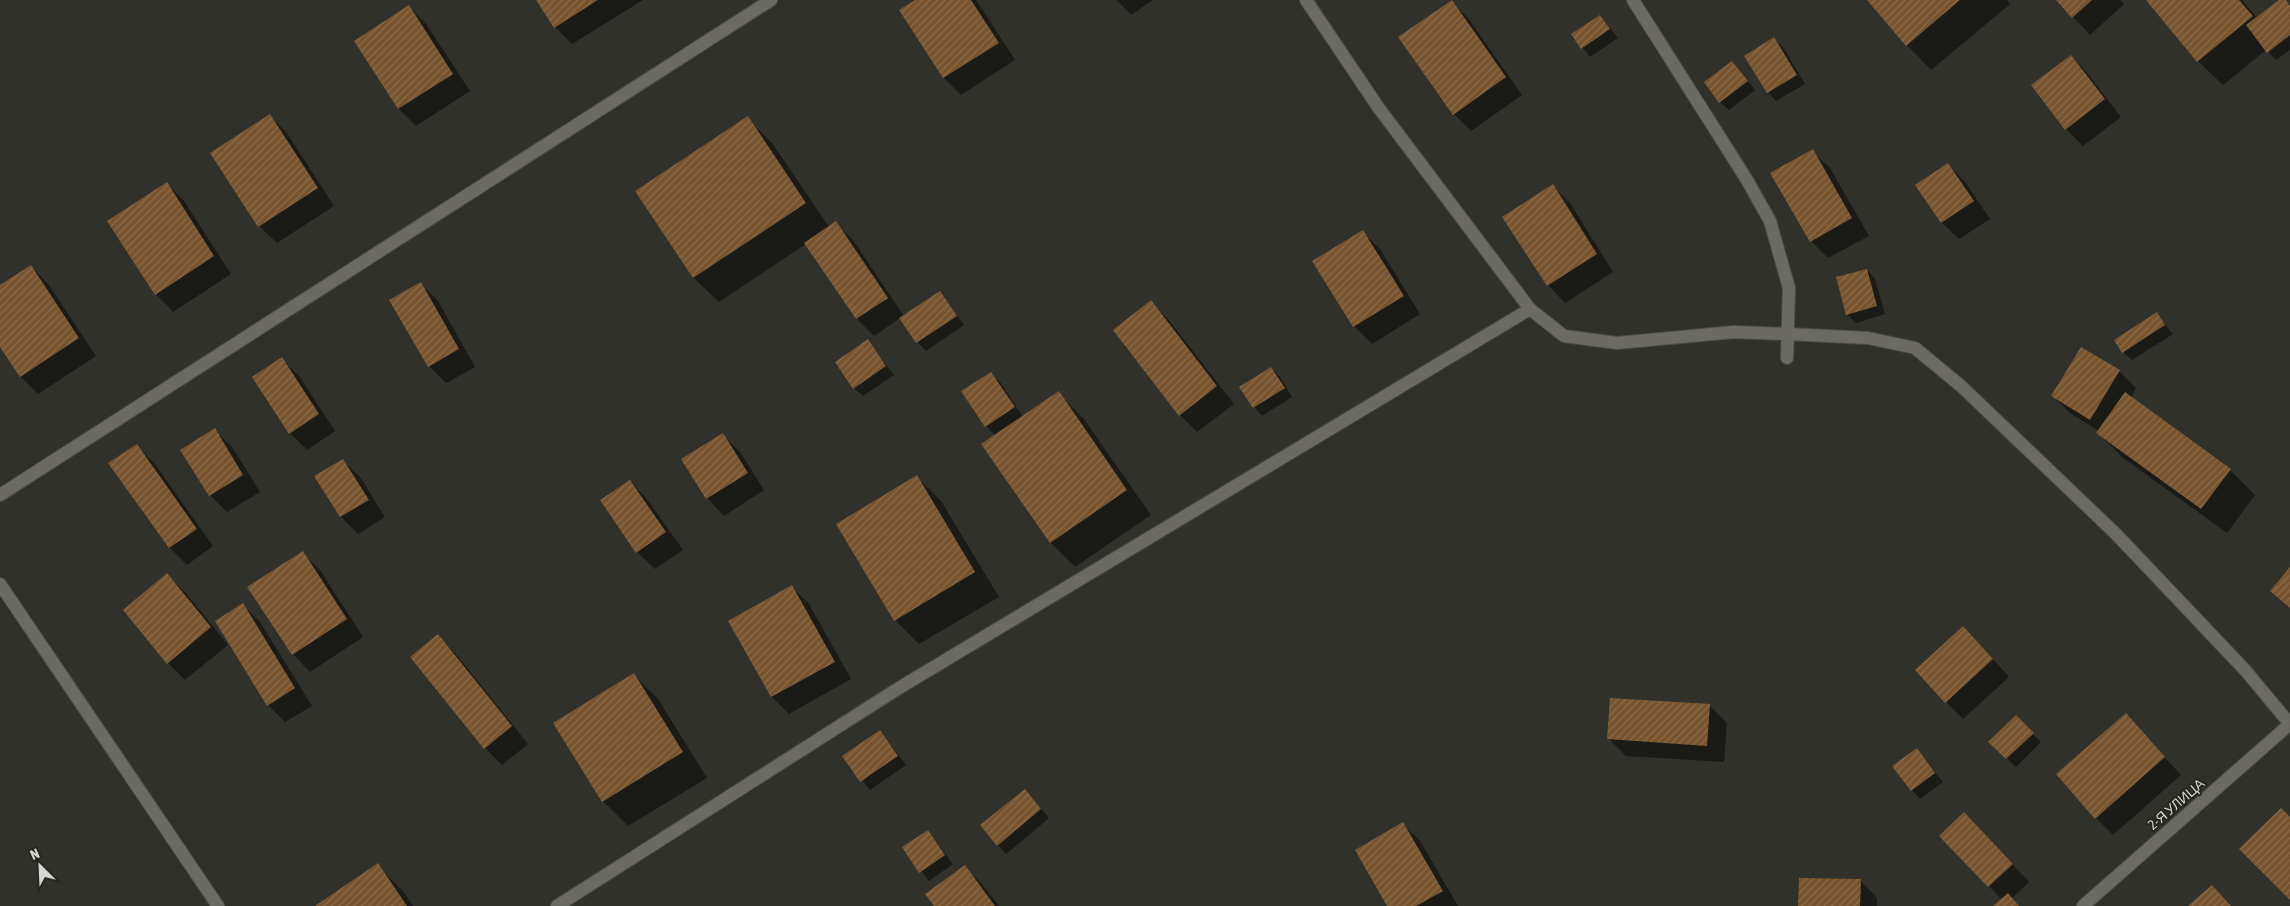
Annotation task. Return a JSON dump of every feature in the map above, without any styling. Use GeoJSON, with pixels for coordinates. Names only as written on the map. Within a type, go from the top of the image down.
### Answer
{"type":"FeatureCollection","features":[{"type":"Feature","properties":{"kind":"street"},"geometry":{"type":"LineString","coordinates":[[0,495],[771,0]]}},
{"type":"Feature","properties":{"kind":"street"},"geometry":{"type":"LineString","coordinates":[[1306,0],[1378,107],[1530,309],[1564,336],[1617,344],[1734,332],[1868,338],[1915,348],[1961,386],[2116,534],[2245,670],[2290,724]]}},
{"type":"Feature","properties":{"kind":"street"},"geometry":{"type":"LineString","coordinates":[[1633,0],[1747,180],[1770,221],[1789,288],[1788,358]]}},
{"type":"Feature","properties":{"kind":"street"},"geometry":{"type":"LineString","coordinates":[[557,906],[899,688],[1530,309]]}},
{"type":"Feature","properties":{"kind":"street"},"geometry":{"type":"LineString","coordinates":[[0,584],[218,906]]}},
{"type":"Feature","properties":{"kind":"street","name":"2-Я УЛИЦА"},"geometry":{"type":"LineString","coordinates":[[2083,906],[2290,724]]}},
{"type":"Feature","properties":{"kind":"building"},"geometry":{"type":"Polygon","coordinates":[[[536,0],[598,0],[554,28],[536,0]]]}},
{"type":"Feature","properties":{"kind":"building"},"geometry":{"type":"Polygon","coordinates":[[[915,0],[971,0],[999,43],[943,78],[899,10],[915,0]]]}},
{"type":"Feature","properties":{"kind":"building"},"geometry":{"type":"Polygon","coordinates":[[[1452,0],[1506,77],[1453,115],[1398,37],[1452,0]]]}},
{"type":"Feature","properties":{"kind":"building"},"geometry":{"type":"Polygon","coordinates":[[[1867,0],[1960,0],[1906,46],[1867,0]]]}},
{"type":"Feature","properties":{"kind":"building"},"geometry":{"type":"Polygon","coordinates":[[[2056,0],[2092,0],[2072,18],[2056,0]]]}},
{"type":"Feature","properties":{"kind":"building"},"geometry":{"type":"Polygon","coordinates":[[[2146,0],[2239,0],[2253,16],[2197,62],[2146,0]]]}},
{"type":"Feature","properties":{"kind":"building"},"geometry":{"type":"Polygon","coordinates":[[[2279,0],[2286,0],[2290,6],[2290,35],[2267,53],[2246,25],[2279,0]]]}},
{"type":"Feature","properties":{"kind":"building"},"geometry":{"type":"Polygon","coordinates":[[[409,5],[453,74],[398,109],[354,41],[409,5]]]}},
{"type":"Feature","properties":{"kind":"building"},"geometry":{"type":"Polygon","coordinates":[[[1600,15],[1610,29],[1581,49],[1571,34],[1600,15]]]}},
{"type":"Feature","properties":{"kind":"building"},"geometry":{"type":"Polygon","coordinates":[[[1774,37],[1797,75],[1767,93],[1744,56],[1774,37]]]}},
{"type":"Feature","properties":{"kind":"building"},"geometry":{"type":"Polygon","coordinates":[[[2071,55],[2105,99],[2065,130],[2031,85],[2071,55]]]}},
{"type":"Feature","properties":{"kind":"building"},"geometry":{"type":"Polygon","coordinates":[[[1732,61],[1748,81],[1719,103],[1704,82],[1732,61]]]}},
{"type":"Feature","properties":{"kind":"building"},"geometry":{"type":"Polygon","coordinates":[[[270,114],[318,188],[258,227],[210,153],[270,114]]]}},
{"type":"Feature","properties":{"kind":"building"},"geometry":{"type":"Polygon","coordinates":[[[748,116],[806,203],[693,278],[635,191],[748,116]]]}},
{"type":"Feature","properties":{"kind":"building"},"geometry":{"type":"Polygon","coordinates":[[[1813,149],[1852,218],[1810,242],[1770,173],[1813,149]]]}},
{"type":"Feature","properties":{"kind":"building"},"geometry":{"type":"Polygon","coordinates":[[[1948,163],[1974,201],[1941,223],[1915,185],[1948,163]]]}},
{"type":"Feature","properties":{"kind":"building"},"geometry":{"type":"Polygon","coordinates":[[[167,182],[214,256],[155,295],[107,221],[167,182]]]}},
{"type":"Feature","properties":{"kind":"building"},"geometry":{"type":"Polygon","coordinates":[[[1553,184],[1597,254],[1547,286],[1502,217],[1553,184]]]}},
{"type":"Feature","properties":{"kind":"building"},"geometry":{"type":"Polygon","coordinates":[[[836,221],[888,298],[856,319],[804,243],[836,221]]]}},
{"type":"Feature","properties":{"kind":"building"},"geometry":{"type":"Polygon","coordinates":[[[1363,230],[1404,296],[1353,327],[1312,261],[1363,230]]]}},
{"type":"Feature","properties":{"kind":"building"},"geometry":{"type":"Polygon","coordinates":[[[31,265],[79,338],[20,377],[0,347],[0,285],[31,265]]]}},
{"type":"Feature","properties":{"kind":"building"},"geometry":{"type":"Polygon","coordinates":[[[1867,269],[1877,306],[1846,315],[1836,277],[1867,269]]]}},
{"type":"Feature","properties":{"kind":"building"},"geometry":{"type":"Polygon","coordinates":[[[421,282],[459,349],[428,367],[389,300],[421,282]]]}},
{"type":"Feature","properties":{"kind":"building"},"geometry":{"type":"Polygon","coordinates":[[[940,291],[957,316],[916,343],[899,318],[940,291]]]}},
{"type":"Feature","properties":{"kind":"building"},"geometry":{"type":"Polygon","coordinates":[[[1151,300],[1217,386],[1179,416],[1113,330],[1151,300]]]}},
{"type":"Feature","properties":{"kind":"building"},"geometry":{"type":"Polygon","coordinates":[[[2157,312],[2165,325],[2122,353],[2114,340],[2157,312]]]}},
{"type":"Feature","properties":{"kind":"building"},"geometry":{"type":"Polygon","coordinates":[[[868,339],[886,366],[853,389],[835,362],[868,339]]]}},
{"type":"Feature","properties":{"kind":"building"},"geometry":{"type":"Polygon","coordinates":[[[2081,347],[2120,370],[2090,420],[2051,396],[2081,347]]]}},
{"type":"Feature","properties":{"kind":"building"},"geometry":{"type":"Polygon","coordinates":[[[282,357],[319,414],[289,434],[252,377],[282,357]]]}},
{"type":"Feature","properties":{"kind":"building"},"geometry":{"type":"Polygon","coordinates":[[[1271,367],[1285,388],[1253,408],[1239,387],[1271,367]]]}},
{"type":"Feature","properties":{"kind":"building"},"geometry":{"type":"Polygon","coordinates":[[[991,372],[1015,407],[985,427],[961,391],[991,372]]]}},
{"type":"Feature","properties":{"kind":"building"},"geometry":{"type":"Polygon","coordinates":[[[1059,391],[1127,490],[1050,543],[981,444],[1059,391]]]}},
{"type":"Feature","properties":{"kind":"building"},"geometry":{"type":"Polygon","coordinates":[[[2125,392],[2231,469],[2201,509],[2096,433],[2125,392]]]}},
{"type":"Feature","properties":{"kind":"building"},"geometry":{"type":"Polygon","coordinates":[[[215,428],[243,475],[209,496],[180,450],[215,428]]]}},
{"type":"Feature","properties":{"kind":"building"},"geometry":{"type":"Polygon","coordinates":[[[723,433],[748,473],[706,499],[681,459],[723,433]]]}},
{"type":"Feature","properties":{"kind":"building"},"geometry":{"type":"Polygon","coordinates":[[[137,444],[197,529],[169,548],[108,463],[137,444]]]}},
{"type":"Feature","properties":{"kind":"building"},"geometry":{"type":"Polygon","coordinates":[[[343,459],[369,500],[340,517],[314,476],[343,459]]]}},
{"type":"Feature","properties":{"kind":"building"},"geometry":{"type":"Polygon","coordinates":[[[917,475],[975,572],[894,621],[836,524],[917,475]]]}},
{"type":"Feature","properties":{"kind":"building"},"geometry":{"type":"Polygon","coordinates":[[[630,480],[666,532],[636,553],[600,500],[630,480]]]}},
{"type":"Feature","properties":{"kind":"building"},"geometry":{"type":"Polygon","coordinates":[[[303,551],[347,619],[292,655],[247,587],[303,551]]]}},
{"type":"Feature","properties":{"kind":"building"},"geometry":{"type":"Polygon","coordinates":[[[2290,567],[2290,608],[2270,591],[2290,567]]]}},
{"type":"Feature","properties":{"kind":"building"},"geometry":{"type":"Polygon","coordinates":[[[167,573],[211,627],[167,664],[123,610],[167,573]]]}},
{"type":"Feature","properties":{"kind":"building"},"geometry":{"type":"Polygon","coordinates":[[[792,585],[835,662],[771,697],[728,621],[792,585]]]}},
{"type":"Feature","properties":{"kind":"building"},"geometry":{"type":"Polygon","coordinates":[[[243,603],[295,688],[267,706],[215,621],[243,603]]]}},
{"type":"Feature","properties":{"kind":"building"},"geometry":{"type":"Polygon","coordinates":[[[1963,626],[1993,659],[1945,703],[1915,670],[1963,626]]]}},
{"type":"Feature","properties":{"kind":"building"},"geometry":{"type":"Polygon","coordinates":[[[438,634],[512,726],[484,749],[410,657],[438,634]]]}},
{"type":"Feature","properties":{"kind":"building"},"geometry":{"type":"Polygon","coordinates":[[[634,673],[683,752],[602,802],[553,723],[634,673]]]}},
{"type":"Feature","properties":{"kind":"building"},"geometry":{"type":"Polygon","coordinates":[[[1610,698],[1710,704],[1707,746],[1607,739],[1610,698]]]}},
{"type":"Feature","properties":{"kind":"building"},"geometry":{"type":"Polygon","coordinates":[[[2126,713],[2165,757],[2095,819],[2056,774],[2126,713]]]}},
{"type":"Feature","properties":{"kind":"building"},"geometry":{"type":"Polygon","coordinates":[[[2016,715],[2034,733],[2006,759],[1988,742],[2016,715]]]}},
{"type":"Feature","properties":{"kind":"building"},"geometry":{"type":"Polygon","coordinates":[[[880,730],[898,756],[860,782],[842,756],[880,730]]]}},
{"type":"Feature","properties":{"kind":"building"},"geometry":{"type":"Polygon","coordinates":[[[1917,748],[1935,773],[1911,791],[1892,766],[1917,748]]]}},
{"type":"Feature","properties":{"kind":"building"},"geometry":{"type":"Polygon","coordinates":[[[1025,789],[1041,809],[997,846],[980,825],[1025,789]]]}},
{"type":"Feature","properties":{"kind":"building"},"geometry":{"type":"Polygon","coordinates":[[[2281,808],[2290,817],[2290,900],[2239,849],[2281,808]]]}},
{"type":"Feature","properties":{"kind":"building"},"geometry":{"type":"Polygon","coordinates":[[[1964,812],[2013,864],[1988,887],[1939,836],[1964,812]]]}},
{"type":"Feature","properties":{"kind":"building"},"geometry":{"type":"Polygon","coordinates":[[[1403,822],[1443,891],[1416,906],[1387,906],[1355,850],[1403,822]]]}},
{"type":"Feature","properties":{"kind":"building"},"geometry":{"type":"Polygon","coordinates":[[[928,830],[945,855],[919,873],[902,847],[928,830]]]}},
{"type":"Feature","properties":{"kind":"building"},"geometry":{"type":"Polygon","coordinates":[[[378,863],[407,906],[315,906],[378,863]]]}},
{"type":"Feature","properties":{"kind":"building"},"geometry":{"type":"Polygon","coordinates":[[[965,865],[995,906],[934,906],[925,894],[965,865]]]}},
{"type":"Feature","properties":{"kind":"building"},"geometry":{"type":"Polygon","coordinates":[[[1799,878],[1861,879],[1860,906],[1798,906],[1799,878]]]}},
{"type":"Feature","properties":{"kind":"building"},"geometry":{"type":"Polygon","coordinates":[[[2212,885],[2231,906],[2188,906],[2212,885]]]}},
{"type":"Feature","properties":{"kind":"building"},"geometry":{"type":"Polygon","coordinates":[[[2008,893],[2019,906],[1993,906],[2008,893]]]}}]}
